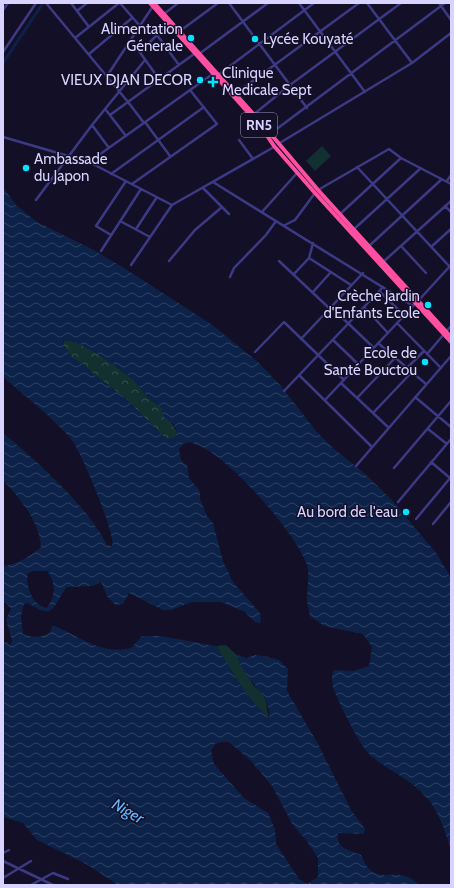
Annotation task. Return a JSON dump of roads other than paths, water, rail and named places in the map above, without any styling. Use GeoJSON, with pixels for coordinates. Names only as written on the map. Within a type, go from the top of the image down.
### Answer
{"type":"FeatureCollection","features":[{"type":"Feature","properties":{"kind":"highway","name":"RN5"},"geometry":{"type":"LineString","coordinates":[[152,4],[164,14],[197,55]]}},
{"type":"Feature","properties":{"kind":"highway","name":"RN5"},"geometry":{"type":"LineString","coordinates":[[152,4],[168,24],[270,134],[276,146],[316,192],[415,304],[451,342]]}},
{"type":"Feature","properties":{"kind":"highway","name":"RN5"},"geometry":{"type":"LineString","coordinates":[[215,74],[235,94],[297,173],[339,214],[367,248],[383,263],[415,304]]}},
{"type":"Feature","properties":{"kind":"highway","name":"RN5"},"geometry":{"type":"LineString","coordinates":[[445,334],[451,337]]}},
{"type":"Feature","properties":{"kind":"street"},"geometry":{"type":"LineString","coordinates":[[3,10],[8,3]]}},
{"type":"Feature","properties":{"kind":"street"},"geometry":{"type":"LineString","coordinates":[[3,52],[36,3]]}},
{"type":"Feature","properties":{"kind":"street"},"geometry":{"type":"LineString","coordinates":[[46,3],[120,92],[170,156]]}},
{"type":"Feature","properties":{"kind":"street"},"geometry":{"type":"LineString","coordinates":[[71,3],[89,27]]}},
{"type":"Feature","properties":{"kind":"street"},"geometry":{"type":"LineString","coordinates":[[77,11],[88,3]]}},
{"type":"Feature","properties":{"kind":"street"},"geometry":{"type":"LineString","coordinates":[[75,38],[120,3],[140,26]]}},
{"type":"Feature","properties":{"kind":"street"},"geometry":{"type":"LineString","coordinates":[[164,14],[178,3]]}},
{"type":"Feature","properties":{"kind":"street"},"geometry":{"type":"LineString","coordinates":[[179,31],[218,3]]}},
{"type":"Feature","properties":{"kind":"street"},"geometry":{"type":"LineString","coordinates":[[229,3],[307,108]]}},
{"type":"Feature","properties":{"kind":"street"},"geometry":{"type":"LineString","coordinates":[[110,115],[179,65],[197,55],[268,3]]}},
{"type":"Feature","properties":{"kind":"street"},"geometry":{"type":"LineString","coordinates":[[299,3],[365,92]]}},
{"type":"Feature","properties":{"kind":"street"},"geometry":{"type":"LineString","coordinates":[[89,162],[314,3]]}},
{"type":"Feature","properties":{"kind":"street"},"geometry":{"type":"LineString","coordinates":[[235,94],[359,3]]}},
{"type":"Feature","properties":{"kind":"street"},"geometry":{"type":"LineString","coordinates":[[367,3],[412,63]]}},
{"type":"Feature","properties":{"kind":"street"},"geometry":{"type":"LineString","coordinates":[[252,115],[401,3]]}},
{"type":"Feature","properties":{"kind":"street"},"geometry":{"type":"LineString","coordinates":[[439,3],[451,20]]}},
{"type":"Feature","properties":{"kind":"street"},"geometry":{"type":"LineString","coordinates":[[270,134],[307,108],[445,3]]}},
{"type":"Feature","properties":{"kind":"street"},"geometry":{"type":"LineString","coordinates":[[107,76],[140,26],[152,4]]}},
{"type":"Feature","properties":{"kind":"street"},"geometry":{"type":"LineString","coordinates":[[89,54],[132,18]]}},
{"type":"Feature","properties":{"kind":"street"},"geometry":{"type":"LineString","coordinates":[[140,52],[168,24]]}},
{"type":"Feature","properties":{"kind":"street"},"geometry":{"type":"LineString","coordinates":[[131,265],[172,205],[276,146],[365,92],[412,63],[451,33]]}},
{"type":"Feature","properties":{"kind":"street"},"geometry":{"type":"LineString","coordinates":[[157,35],[179,65]]}},
{"type":"Feature","properties":{"kind":"street"},"geometry":{"type":"LineString","coordinates":[[131,40],[159,80]]}},
{"type":"Feature","properties":{"kind":"street"},"geometry":{"type":"LineString","coordinates":[[36,200],[92,125],[106,110],[145,60]]}},
{"type":"Feature","properties":{"kind":"street"},"geometry":{"type":"LineString","coordinates":[[132,184],[217,124],[190,90]]}},
{"type":"Feature","properties":{"kind":"street"},"geometry":{"type":"LineString","coordinates":[[112,174],[204,106]]}},
{"type":"Feature","properties":{"kind":"street"},"geometry":{"type":"LineString","coordinates":[[106,110],[126,136]]}},
{"type":"Feature","properties":{"kind":"street"},"geometry":{"type":"LineString","coordinates":[[92,125],[109,148]]}},
{"type":"Feature","properties":{"kind":"street"},"geometry":{"type":"LineString","coordinates":[[3,137],[89,162],[172,205]]}},
{"type":"Feature","properties":{"kind":"street"},"geometry":{"type":"LineString","coordinates":[[239,140],[253,158]]}},
{"type":"Feature","properties":{"kind":"street"},"geometry":{"type":"LineString","coordinates":[[284,225],[295,220],[316,192],[389,149],[401,158],[451,184]]}},
{"type":"Feature","properties":{"kind":"street"},"geometry":{"type":"LineString","coordinates":[[339,214],[401,158]]}},
{"type":"Feature","properties":{"kind":"street"},"geometry":{"type":"LineString","coordinates":[[325,400],[450,266],[357,167]]}},
{"type":"Feature","properties":{"kind":"street"},"geometry":{"type":"LineString","coordinates":[[353,230],[421,168]]}},
{"type":"Feature","properties":{"kind":"street"},"geometry":{"type":"LineString","coordinates":[[262,212],[297,173]]}},
{"type":"Feature","properties":{"kind":"street"},"geometry":{"type":"LineString","coordinates":[[446,181],[451,175]]}},
{"type":"Feature","properties":{"kind":"street"},"geometry":{"type":"LineString","coordinates":[[367,248],[442,179]]}},
{"type":"Feature","properties":{"kind":"street"},"geometry":{"type":"LineString","coordinates":[[111,235],[96,226],[126,181]]}},
{"type":"Feature","properties":{"kind":"street"},"geometry":{"type":"LineString","coordinates":[[213,182],[363,273],[383,287],[415,304]]}},
{"type":"Feature","properties":{"kind":"street"},"geometry":{"type":"LineString","coordinates":[[203,188],[229,214]]}},
{"type":"Feature","properties":{"kind":"street"},"geometry":{"type":"LineString","coordinates":[[101,251],[141,189]]}},
{"type":"Feature","properties":{"kind":"street"},"geometry":{"type":"LineString","coordinates":[[136,229],[157,197]]}},
{"type":"Feature","properties":{"kind":"street"},"geometry":{"type":"LineString","coordinates":[[383,263],[451,201]]}},
{"type":"Feature","properties":{"kind":"street"},"geometry":{"type":"LineString","coordinates":[[445,206],[451,212]]}},
{"type":"Feature","properties":{"kind":"street"},"geometry":{"type":"LineString","coordinates":[[169,261],[194,230],[222,207]]}},
{"type":"Feature","properties":{"kind":"street"},"geometry":{"type":"LineString","coordinates":[[230,277],[234,268],[266,235],[276,220]]}},
{"type":"Feature","properties":{"kind":"street"},"geometry":{"type":"LineString","coordinates":[[120,221],[150,237]]}},
{"type":"Feature","properties":{"kind":"street"},"geometry":{"type":"LineString","coordinates":[[431,247],[451,229]]}},
{"type":"Feature","properties":{"kind":"street"},"geometry":{"type":"LineString","coordinates":[[294,274],[309,258],[313,243]]}},
{"type":"Feature","properties":{"kind":"street"},"geometry":{"type":"LineString","coordinates":[[402,246],[426,273]]}},
{"type":"Feature","properties":{"kind":"street"},"geometry":{"type":"LineString","coordinates":[[309,258],[351,285]]}},
{"type":"Feature","properties":{"kind":"street"},"geometry":{"type":"LineString","coordinates":[[279,261],[374,348]]}},
{"type":"Feature","properties":{"kind":"street"},"geometry":{"type":"LineString","coordinates":[[313,292],[331,272]]}},
{"type":"Feature","properties":{"kind":"street"},"geometry":{"type":"LineString","coordinates":[[301,339],[363,273]]}},
{"type":"Feature","properties":{"kind":"street"},"geometry":{"type":"LineString","coordinates":[[284,391],[383,287]]}},
{"type":"Feature","properties":{"kind":"street"},"geometry":{"type":"LineString","coordinates":[[379,291],[404,315]]}},
{"type":"Feature","properties":{"kind":"street"},"geometry":{"type":"LineString","coordinates":[[364,307],[388,333]]}},
{"type":"Feature","properties":{"kind":"street"},"geometry":{"type":"LineString","coordinates":[[255,352],[284,322],[344,380]]}},
{"type":"Feature","properties":{"kind":"street"},"geometry":{"type":"LineString","coordinates":[[397,323],[441,368]]}},
{"type":"Feature","properties":{"kind":"street"},"geometry":{"type":"LineString","coordinates":[[427,354],[451,326]]}},
{"type":"Feature","properties":{"kind":"street"},"geometry":{"type":"LineString","coordinates":[[333,340],[358,364]]}},
{"type":"Feature","properties":{"kind":"street"},"geometry":{"type":"LineString","coordinates":[[378,343],[426,384]]}},
{"type":"Feature","properties":{"kind":"street"},"geometry":{"type":"LineString","coordinates":[[407,368],[424,351]]}},
{"type":"Feature","properties":{"kind":"street"},"geometry":{"type":"LineString","coordinates":[[356,466],[451,356]]}},
{"type":"Feature","properties":{"kind":"street"},"geometry":{"type":"LineString","coordinates":[[357,398],[395,358]]}},
{"type":"Feature","properties":{"kind":"street"},"geometry":{"type":"LineString","coordinates":[[373,412],[412,372]]}},
{"type":"Feature","properties":{"kind":"street"},"geometry":{"type":"LineString","coordinates":[[299,375],[372,447]]}},
{"type":"Feature","properties":{"kind":"street"},"geometry":{"type":"LineString","coordinates":[[342,383],[389,428]]}},
{"type":"Feature","properties":{"kind":"street"},"geometry":{"type":"LineString","coordinates":[[415,397],[451,427]]}},
{"type":"Feature","properties":{"kind":"street"},"geometry":{"type":"LineString","coordinates":[[394,468],[451,401]]}},
{"type":"Feature","properties":{"kind":"street"},"geometry":{"type":"LineString","coordinates":[[428,428],[447,444]]}},
{"type":"Feature","properties":{"kind":"street"},"geometry":{"type":"LineString","coordinates":[[398,502],[451,439]]}},
{"type":"Feature","properties":{"kind":"street"},"geometry":{"type":"LineString","coordinates":[[416,519],[451,477],[431,462]]}},
{"type":"Feature","properties":{"kind":"street"},"geometry":{"type":"LineString","coordinates":[[433,524],[451,502]]}},
{"type":"Feature","properties":{"kind":"street"},"geometry":{"type":"LineString","coordinates":[[3,853],[8,850]]}},
{"type":"Feature","properties":{"kind":"street"},"geometry":{"type":"LineString","coordinates":[[3,861],[42,878],[53,885]]}},
{"type":"Feature","properties":{"kind":"street"},"geometry":{"type":"LineString","coordinates":[[3,878],[31,861]]}},
{"type":"Feature","properties":{"kind":"street"},"geometry":{"type":"LineString","coordinates":[[31,885],[53,873],[68,880]]}},
{"type":"Feature","properties":{"kind":"water","name":"Niger"},"geometry":{"type":"Polygon","coordinates":[[[3,187],[16,205],[37,222],[92,249],[127,270],[211,324],[258,362],[281,386],[316,431],[334,449],[364,473],[392,500],[437,554],[451,578],[451,850],[437,813],[429,800],[417,788],[375,759],[365,750],[335,693],[332,680],[334,670],[354,671],[369,666],[372,647],[363,634],[324,626],[310,616],[307,600],[308,569],[300,551],[274,514],[258,495],[222,461],[206,449],[192,443],[187,443],[183,444],[179,449],[183,462],[187,465],[189,478],[200,491],[200,499],[207,516],[213,523],[223,561],[233,582],[260,613],[260,623],[255,622],[245,612],[221,602],[192,602],[171,610],[163,610],[129,593],[123,604],[115,605],[107,596],[101,582],[92,586],[67,587],[49,611],[37,609],[28,603],[24,604],[21,616],[23,634],[37,637],[47,634],[50,632],[52,626],[55,626],[92,644],[110,649],[120,650],[131,648],[142,636],[161,636],[216,646],[245,692],[269,719],[269,710],[266,701],[245,673],[237,655],[247,658],[255,655],[264,656],[279,660],[288,669],[287,691],[318,744],[351,810],[365,829],[364,834],[338,833],[341,846],[361,855],[369,869],[375,873],[381,875],[406,876],[419,885],[118,885],[88,865],[37,840],[23,823],[3,817],[3,642],[7,642],[10,645],[12,641],[6,619],[11,609],[6,603],[4,603],[3,606],[3,566],[13,564],[24,559],[41,547],[37,528],[28,510],[3,480],[3,433],[30,456],[75,500],[99,531],[107,545],[112,546],[112,539],[104,511],[76,446],[47,415],[3,377],[3,187]],[[63,340],[63,345],[72,358],[83,364],[125,398],[165,438],[175,438],[177,432],[174,425],[163,416],[161,407],[148,398],[133,379],[100,355],[76,342],[63,340]],[[34,571],[28,573],[27,578],[29,589],[33,599],[41,606],[46,608],[52,600],[54,590],[50,575],[47,571],[34,571]],[[229,742],[215,744],[211,751],[214,764],[244,798],[268,813],[275,829],[276,844],[299,879],[307,884],[318,877],[318,858],[306,840],[292,824],[272,786],[251,761],[229,742]]]}},
{"type":"Feature","properties":{"kind":"waterway"},"geometry":{"type":"LineString","coordinates":[[3,63],[43,3]]}},
{"type":"Feature","properties":{"kind":"place","name":"Alimentation Génerale"},"geometry":{"type":"Point","coordinates":[191,38]}},
{"type":"Feature","properties":{"kind":"place","name":"Lycée Kouyaté"},"geometry":{"type":"Point","coordinates":[255,39]}},
{"type":"Feature","properties":{"kind":"place","name":"VIEUX DJAN DECOR"},"geometry":{"type":"Point","coordinates":[200,80]}},
{"type":"Feature","properties":{"kind":"place","name":"Clinique Medicale Sept"},"geometry":{"type":"Point","coordinates":[213,82]}},
{"type":"Feature","properties":{"kind":"place","name":"Ambassade du Japon"},"geometry":{"type":"Point","coordinates":[26,168]}},
{"type":"Feature","properties":{"kind":"place","name":"Crèche Jardin d'Enfants Ecole"},"geometry":{"type":"Point","coordinates":[428,305]}},
{"type":"Feature","properties":{"kind":"place","name":"Ecole de Santé Bouctou"},"geometry":{"type":"Point","coordinates":[425,362]}},
{"type":"Feature","properties":{"kind":"place","name":"Au bord de l'eau"},"geometry":{"type":"Point","coordinates":[406,512]}}]}
